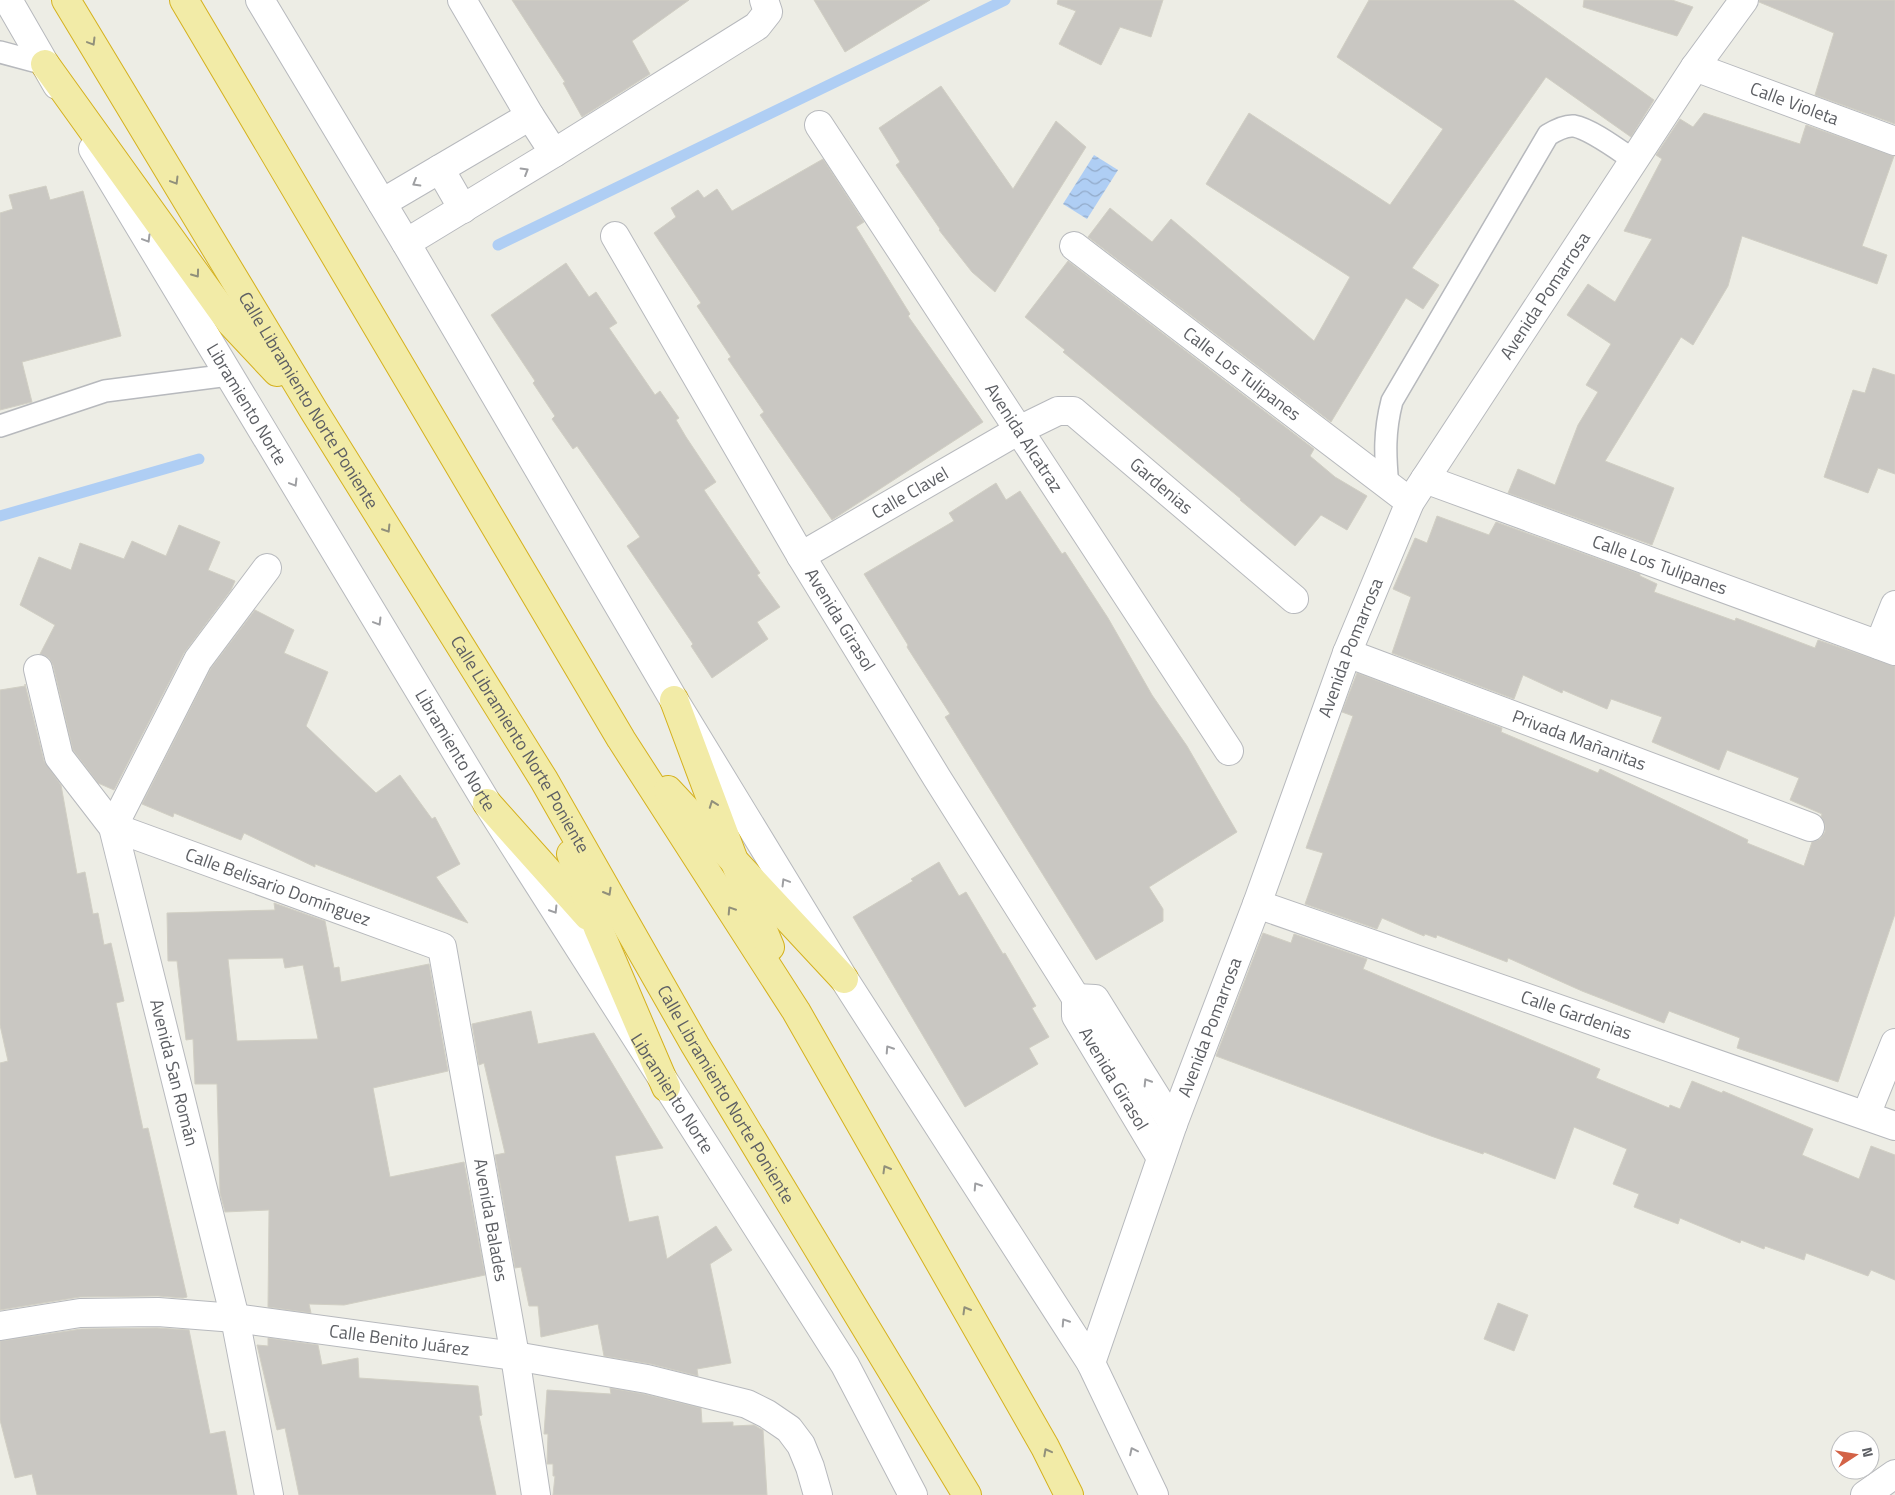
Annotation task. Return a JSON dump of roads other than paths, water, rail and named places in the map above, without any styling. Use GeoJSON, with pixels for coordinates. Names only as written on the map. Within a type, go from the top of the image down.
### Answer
{"type":"FeatureCollection","features":[{"type":"Feature","properties":{"kind":"highway","name":"Calle Libramiento Norte Poniente"},"geometry":{"type":"LineString","coordinates":[[66,0],[314,411],[544,780],[695,1045],[966,1495]]}},
{"type":"Feature","properties":{"kind":"highway"},"geometry":{"type":"LineString","coordinates":[[184,0],[621,739],[796,1011],[1044,1447],[1069,1495]]}},
{"type":"Feature","properties":{"kind":"highway"},"geometry":{"type":"LineString","coordinates":[[45,64],[231,323],[314,411]]}},
{"type":"Feature","properties":{"kind":"highway"},"geometry":{"type":"LineString","coordinates":[[674,700],[733,858],[796,1011]]}},
{"type":"Feature","properties":{"kind":"highway"},"geometry":{"type":"LineString","coordinates":[[621,739],[844,979]]}},
{"type":"Feature","properties":{"kind":"highway"},"geometry":{"type":"LineString","coordinates":[[544,780],[598,928],[666,1088]]}},
{"type":"Feature","properties":{"kind":"highway"},"geometry":{"type":"LineString","coordinates":[[487,804],[598,928],[695,1045]]}},
{"type":"Feature","properties":{"kind":"street","name":"Libramiento Norte"},"geometry":{"type":"LineString","coordinates":[[8,0],[98,158],[487,804],[666,1088],[845,1365],[913,1495]]}},
{"type":"Feature","properties":{"kind":"street"},"geometry":{"type":"LineString","coordinates":[[260,0],[406,243],[674,700],[844,979],[1091,1364],[1154,1495]]}},
{"type":"Feature","properties":{"kind":"street"},"geometry":{"type":"LineString","coordinates":[[462,0],[530,116],[554,153]]}},
{"type":"Feature","properties":{"kind":"street"},"geometry":{"type":"LineString","coordinates":[[406,243],[757,26],[768,12],[764,0]]}},
{"type":"Feature","properties":{"kind":"street","name":"Avenida Pomarrosa"},"geometry":{"type":"LineString","coordinates":[[1091,1364],[1173,1124],[1257,904],[1347,653],[1399,494],[1425,479],[1635,162],[1695,67],[1744,0]]}},
{"type":"Feature","properties":{"kind":"street","name":"Calle Violeta"},"geometry":{"type":"LineString","coordinates":[[1695,67],[1895,141]]}},
{"type":"Feature","properties":{"kind":"street"},"geometry":{"type":"LineString","coordinates":[[382,203],[530,116]]}},
{"type":"Feature","properties":{"kind":"street","name":"Avenida Alcatraz"},"geometry":{"type":"LineString","coordinates":[[819,125],[1229,751]]}},
{"type":"Feature","properties":{"kind":"street"},"geometry":{"type":"LineString","coordinates":[[440,169],[463,208]]}},
{"type":"Feature","properties":{"kind":"street","name":"Avenida Girasol"},"geometry":{"type":"LineString","coordinates":[[615,236],[801,556],[937,778],[1076,998],[1076,1016],[1162,1158]]}},
{"type":"Feature","properties":{"kind":"street","name":"Calle Los Tulipanes"},"geometry":{"type":"LineString","coordinates":[[1074,246],[1399,494]]}},
{"type":"Feature","properties":{"kind":"street","name":"Gardenias"},"geometry":{"type":"LineString","coordinates":[[1019,430],[1058,411],[1073,411],[1294,599]]}},
{"type":"Feature","properties":{"kind":"street","name":"Calle Clavel"},"geometry":{"type":"LineString","coordinates":[[801,556],[1019,430]]}},
{"type":"Feature","properties":{"kind":"street","name":"Calle Los Tulipanes"},"geometry":{"type":"LineString","coordinates":[[1425,479],[1887,648]]}},
{"type":"Feature","properties":{"kind":"street"},"geometry":{"type":"LineString","coordinates":[[112,827],[198,660],[267,568]]}},
{"type":"Feature","properties":{"kind":"street"},"geometry":{"type":"LineString","coordinates":[[1887,648],[1895,605]]}},
{"type":"Feature","properties":{"kind":"street","name":"Privada Mañanitas"},"geometry":{"type":"LineString","coordinates":[[1347,653],[1810,828]]}},
{"type":"Feature","properties":{"kind":"street","name":"Avenida San Román"},"geometry":{"type":"LineString","coordinates":[[38,669],[59,757],[112,827],[235,1318],[269,1495]]}},
{"type":"Feature","properties":{"kind":"street","name":"Calle Belisario Domínguez"},"geometry":{"type":"LineString","coordinates":[[112,827],[442,947]]}},
{"type":"Feature","properties":{"kind":"street","name":"Calle Gardenias"},"geometry":{"type":"LineString","coordinates":[[1257,904],[1895,1126]]}},
{"type":"Feature","properties":{"kind":"street","name":"Avenida Balades"},"geometry":{"type":"LineString","coordinates":[[442,947],[514,1356],[536,1495]]}},
{"type":"Feature","properties":{"kind":"street","name":"Avenida Girasol"},"geometry":{"type":"LineString","coordinates":[[1076,998],[1095,999],[1173,1124]]}},
{"type":"Feature","properties":{"kind":"street"},"geometry":{"type":"LineString","coordinates":[[1866,1115],[1895,1043]]}},
{"type":"Feature","properties":{"kind":"street","name":"Calle Benito Juárez"},"geometry":{"type":"LineString","coordinates":[[0,1326],[80,1313],[158,1312],[235,1318],[514,1356],[647,1379],[747,1404],[767,1414],[789,1429],[801,1444],[818,1495]]}},
{"type":"Feature","properties":{"kind":"street"},"geometry":{"type":"LineString","coordinates":[[1865,1495],[1895,1474]]}},
{"type":"Feature","properties":{"kind":"lane"},"geometry":{"type":"LineString","coordinates":[[0,52],[45,64]]}},
{"type":"Feature","properties":{"kind":"lane"},"geometry":{"type":"LineString","coordinates":[[1399,494],[1385,453],[1386,425],[1392,401],[1548,135],[1559,128],[1573,126],[1600,137],[1635,162]]}},
{"type":"Feature","properties":{"kind":"lane"},"geometry":{"type":"LineString","coordinates":[[0,426],[105,391],[228,375]]}},
{"type":"Feature","properties":{"kind":"water"},"geometry":{"type":"Polygon","coordinates":[[[1094,155],[1118,170],[1087,219],[1063,204],[1094,155]]]}},
{"type":"Feature","properties":{"kind":"waterway"},"geometry":{"type":"LineString","coordinates":[[498,245],[1005,0]]}},
{"type":"Feature","properties":{"kind":"waterway"},"geometry":{"type":"LineString","coordinates":[[0,516],[199,459]]}}]}
